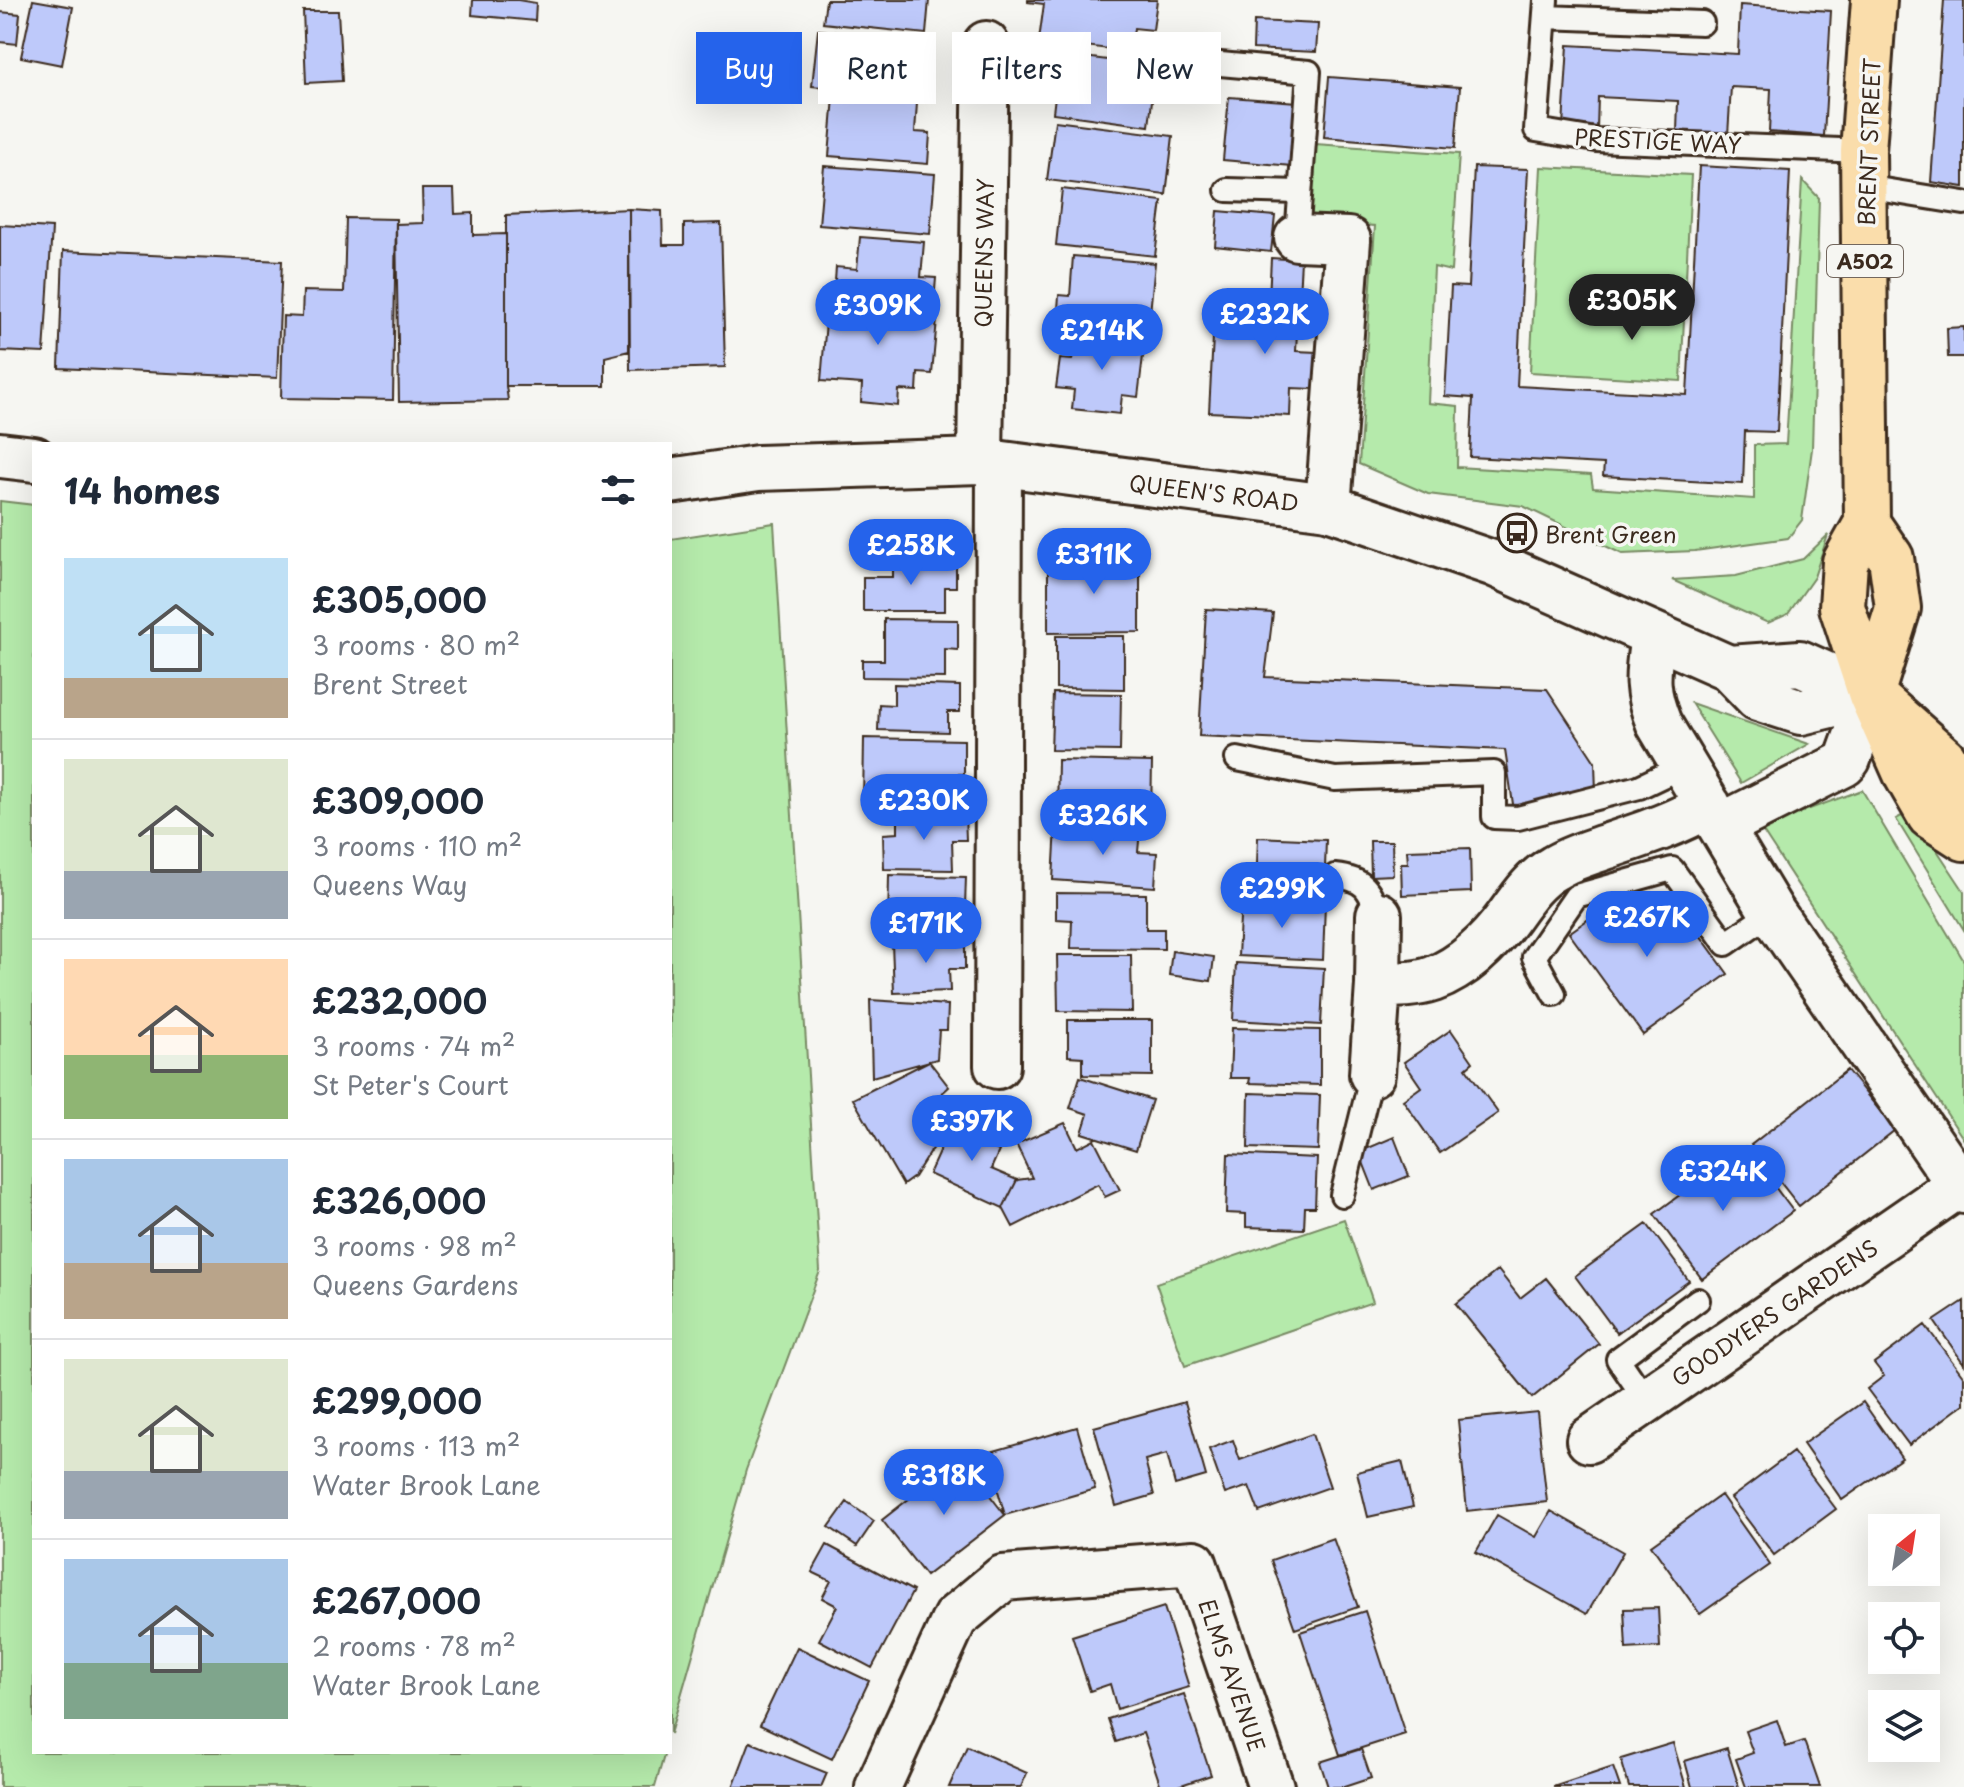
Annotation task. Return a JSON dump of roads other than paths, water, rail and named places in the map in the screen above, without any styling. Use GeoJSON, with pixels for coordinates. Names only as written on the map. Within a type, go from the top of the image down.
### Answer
{"type":"FeatureCollection","features":[{"type":"Feature","properties":{"kind":"main road","name":"BRENT STREET"},"geometry":{"type":"LineString","coordinates":[[1874,0],[1864,169],[1867,523],[1845,562],[1842,607],[1871,695],[1907,776],[1930,816],[1964,838]]}},
{"type":"Feature","properties":{"kind":"main road"},"geometry":{"type":"LineString","coordinates":[[1871,695],[1944,759],[1964,804]]}},
{"type":"Feature","properties":{"kind":"street","name":"QUEENS WAY"},"geometry":{"type":"LineString","coordinates":[[987,104],[997,1066]]}},
{"type":"Feature","properties":{"kind":"street"},"geometry":{"type":"LineString","coordinates":[[1297,238],[1348,240],[1328,507]]}},
{"type":"Feature","properties":{"kind":"street"},"geometry":{"type":"LineString","coordinates":[[0,455],[32,459]]}},
{"type":"Feature","properties":{"kind":"street","name":"QUEEN'S ROAD"},"geometry":{"type":"LineString","coordinates":[[672,481],[758,468],[990,462],[1328,507],[1492,563],[1729,668],[1758,698],[1801,712],[1871,695]]}},
{"type":"Feature","properties":{"kind":"street"},"geometry":{"type":"LineString","coordinates":[[1653,635],[1647,683],[1659,724],[1772,912],[1962,1188]]}},
{"type":"Feature","properties":{"kind":"street"},"geometry":{"type":"LineString","coordinates":[[1378,985],[1409,984],[1432,979],[1455,968],[1500,928],[1527,892],[1553,868],[1676,822],[1714,816],[1844,764],[1871,695]]}},
{"type":"Feature","properties":{"kind":"street"},"geometry":{"type":"LineString","coordinates":[[1372,1074],[1379,915]]}},
{"type":"Feature","properties":{"kind":"street","name":"GOODYERS GARDENS"},"geometry":{"type":"LineString","coordinates":[[1589,1440],[1962,1188]]}},
{"type":"Feature","properties":{"kind":"street","name":"ELMS AVENUE"},"geometry":{"type":"LineString","coordinates":[[878,1787],[955,1618],[1003,1578],[1194,1563],[1271,1787]]}},
{"type":"Feature","properties":{"kind":"lane","name":"PRESTIGE WAY"},"geometry":{"type":"LineString","coordinates":[[1545,9],[1536,130],[1596,140],[1864,169]]}},
{"type":"Feature","properties":{"kind":"lane"},"geometry":{"type":"LineString","coordinates":[[1545,9],[1702,23]]}},
{"type":"Feature","properties":{"kind":"lane"},"geometry":{"type":"LineString","coordinates":[[1221,64],[1309,72],[1297,238]]}},
{"type":"Feature","properties":{"kind":"lane"},"geometry":{"type":"LineString","coordinates":[[1864,169],[1964,203]]}},
{"type":"Feature","properties":{"kind":"lane"},"geometry":{"type":"LineString","coordinates":[[1227,190],[1300,192]]}},
{"type":"Feature","properties":{"kind":"lane"},"geometry":{"type":"LineString","coordinates":[[1237,759],[1335,779],[1494,773],[1494,817],[1518,818],[1639,787],[1683,766]]}},
{"type":"Feature","properties":{"kind":"lane"},"geometry":{"type":"LineString","coordinates":[[1554,994],[1534,957],[1576,896],[1672,869],[1726,944],[1772,912]]}},
{"type":"Feature","properties":{"kind":"lane"},"geometry":{"type":"LineString","coordinates":[[1335,876],[1353,878],[1369,890],[1379,915]]}},
{"type":"Feature","properties":{"kind":"lane"},"geometry":{"type":"LineString","coordinates":[[1342,1195],[1372,1074]]}},
{"type":"Feature","properties":{"kind":"lane"},"geometry":{"type":"LineString","coordinates":[[1646,1400],[1618,1359],[1698,1300]]}},
{"type":"Feature","properties":{"kind":"place","name":"Brent Green"},"geometry":{"type":"Point","coordinates":[1517,533]}}]}
